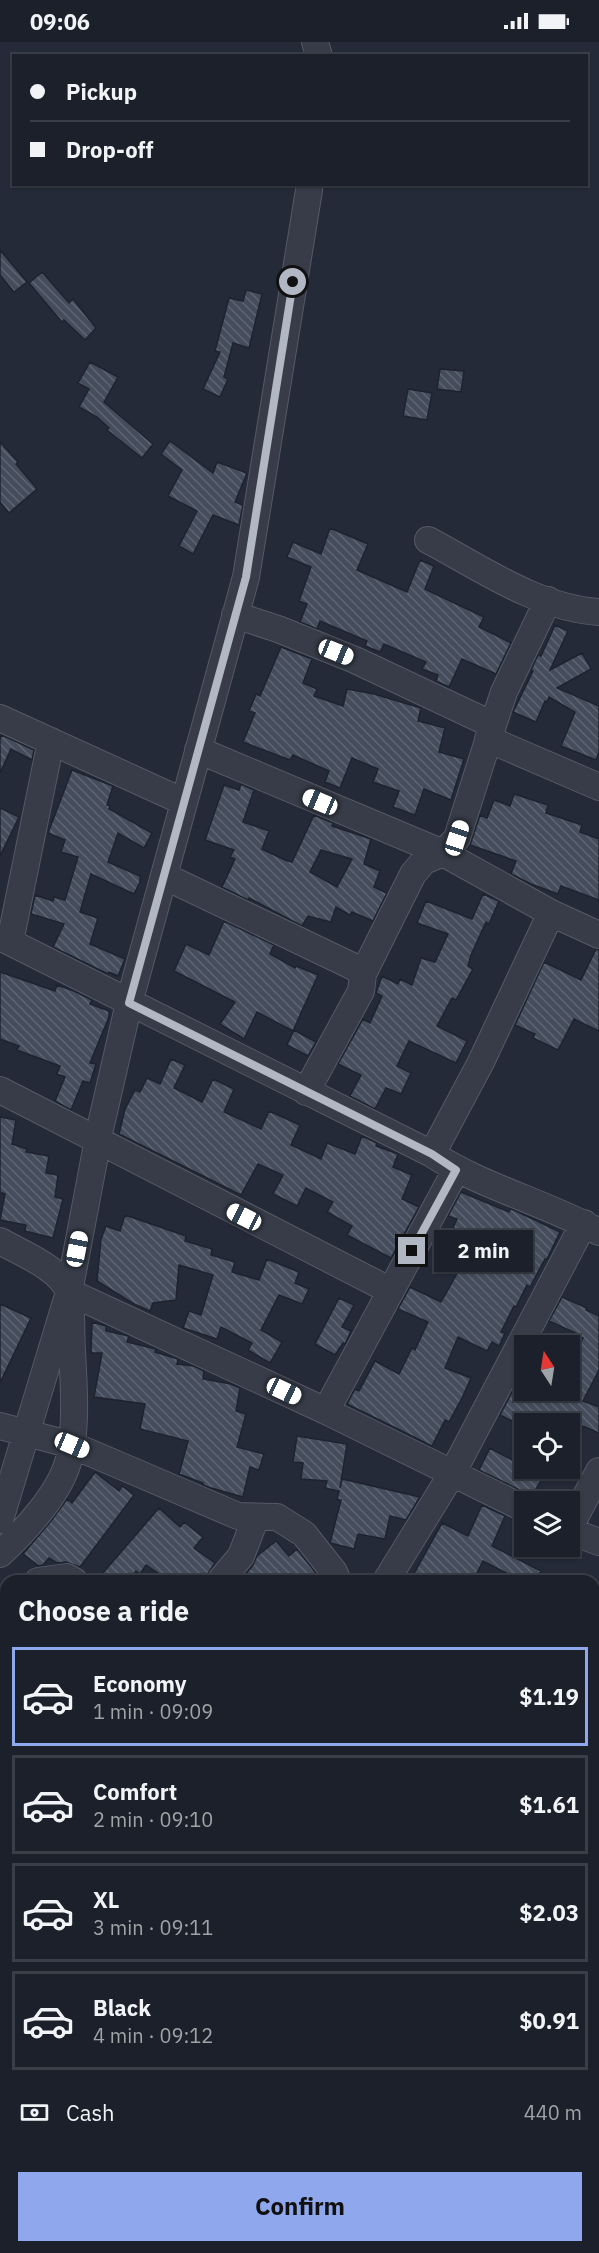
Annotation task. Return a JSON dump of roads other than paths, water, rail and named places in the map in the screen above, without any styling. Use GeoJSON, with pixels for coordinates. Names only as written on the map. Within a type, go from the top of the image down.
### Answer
{"type":"FeatureCollection","features":[{"type":"Feature","properties":{"kind":"street"},"geometry":{"type":"LineString","coordinates":[[0,1520],[69,1292],[98,1142],[129,1003],[246,577],[310,186]]}},
{"type":"Feature","properties":{"kind":"street"},"geometry":{"type":"LineString","coordinates":[[428,540],[527,593],[580,610],[599,612]]}},
{"type":"Feature","properties":{"kind":"street"},"geometry":{"type":"LineString","coordinates":[[306,1092],[361,991],[363,974],[413,874],[424,861],[443,854],[457,838],[504,692],[548,600]]}},
{"type":"Feature","properties":{"kind":"street"},"geometry":{"type":"LineString","coordinates":[[235,615],[278,629],[355,660],[599,787]]}},
{"type":"Feature","properties":{"kind":"street"},"geometry":{"type":"LineString","coordinates":[[0,718],[184,801]]}},
{"type":"Feature","properties":{"kind":"street"},"geometry":{"type":"LineString","coordinates":[[51,741],[5,940],[432,1154],[456,1170],[591,1227],[453,1472],[390,1575]]}},
{"type":"Feature","properties":{"kind":"street"},"geometry":{"type":"LineString","coordinates":[[198,750],[443,854],[551,913],[599,935]]}},
{"type":"Feature","properties":{"kind":"street"},"geometry":{"type":"LineString","coordinates":[[164,876],[354,967],[363,974]]}},
{"type":"Feature","properties":{"kind":"street"},"geometry":{"type":"LineString","coordinates":[[432,1154],[481,1062],[551,913]]}},
{"type":"Feature","properties":{"kind":"street"},"geometry":{"type":"LineString","coordinates":[[0,1090],[391,1292]]}},
{"type":"Feature","properties":{"kind":"street"},"geometry":{"type":"LineString","coordinates":[[326,1411],[456,1170]]}},
{"type":"Feature","properties":{"kind":"street"},"geometry":{"type":"LineString","coordinates":[[0,1241],[52,1270],[69,1292],[326,1411],[514,1503]]}},
{"type":"Feature","properties":{"kind":"street"},"geometry":{"type":"LineString","coordinates":[[0,1554],[54,1492],[68,1464],[72,1445],[73,1372],[69,1292]]}},
{"type":"Feature","properties":{"kind":"street"},"geometry":{"type":"LineString","coordinates":[[0,1426],[72,1445],[238,1516],[277,1517],[304,1534],[336,1575]]}},
{"type":"Feature","properties":{"kind":"street"},"geometry":{"type":"LineString","coordinates":[[580,1508],[599,1471]]}},
{"type":"Feature","properties":{"kind":"street"},"geometry":{"type":"LineString","coordinates":[[225,1575],[241,1556],[256,1517]]}},
{"type":"Feature","properties":{"kind":"street"},"geometry":{"type":"LineString","coordinates":[[580,1535],[599,1542]]}}]}
